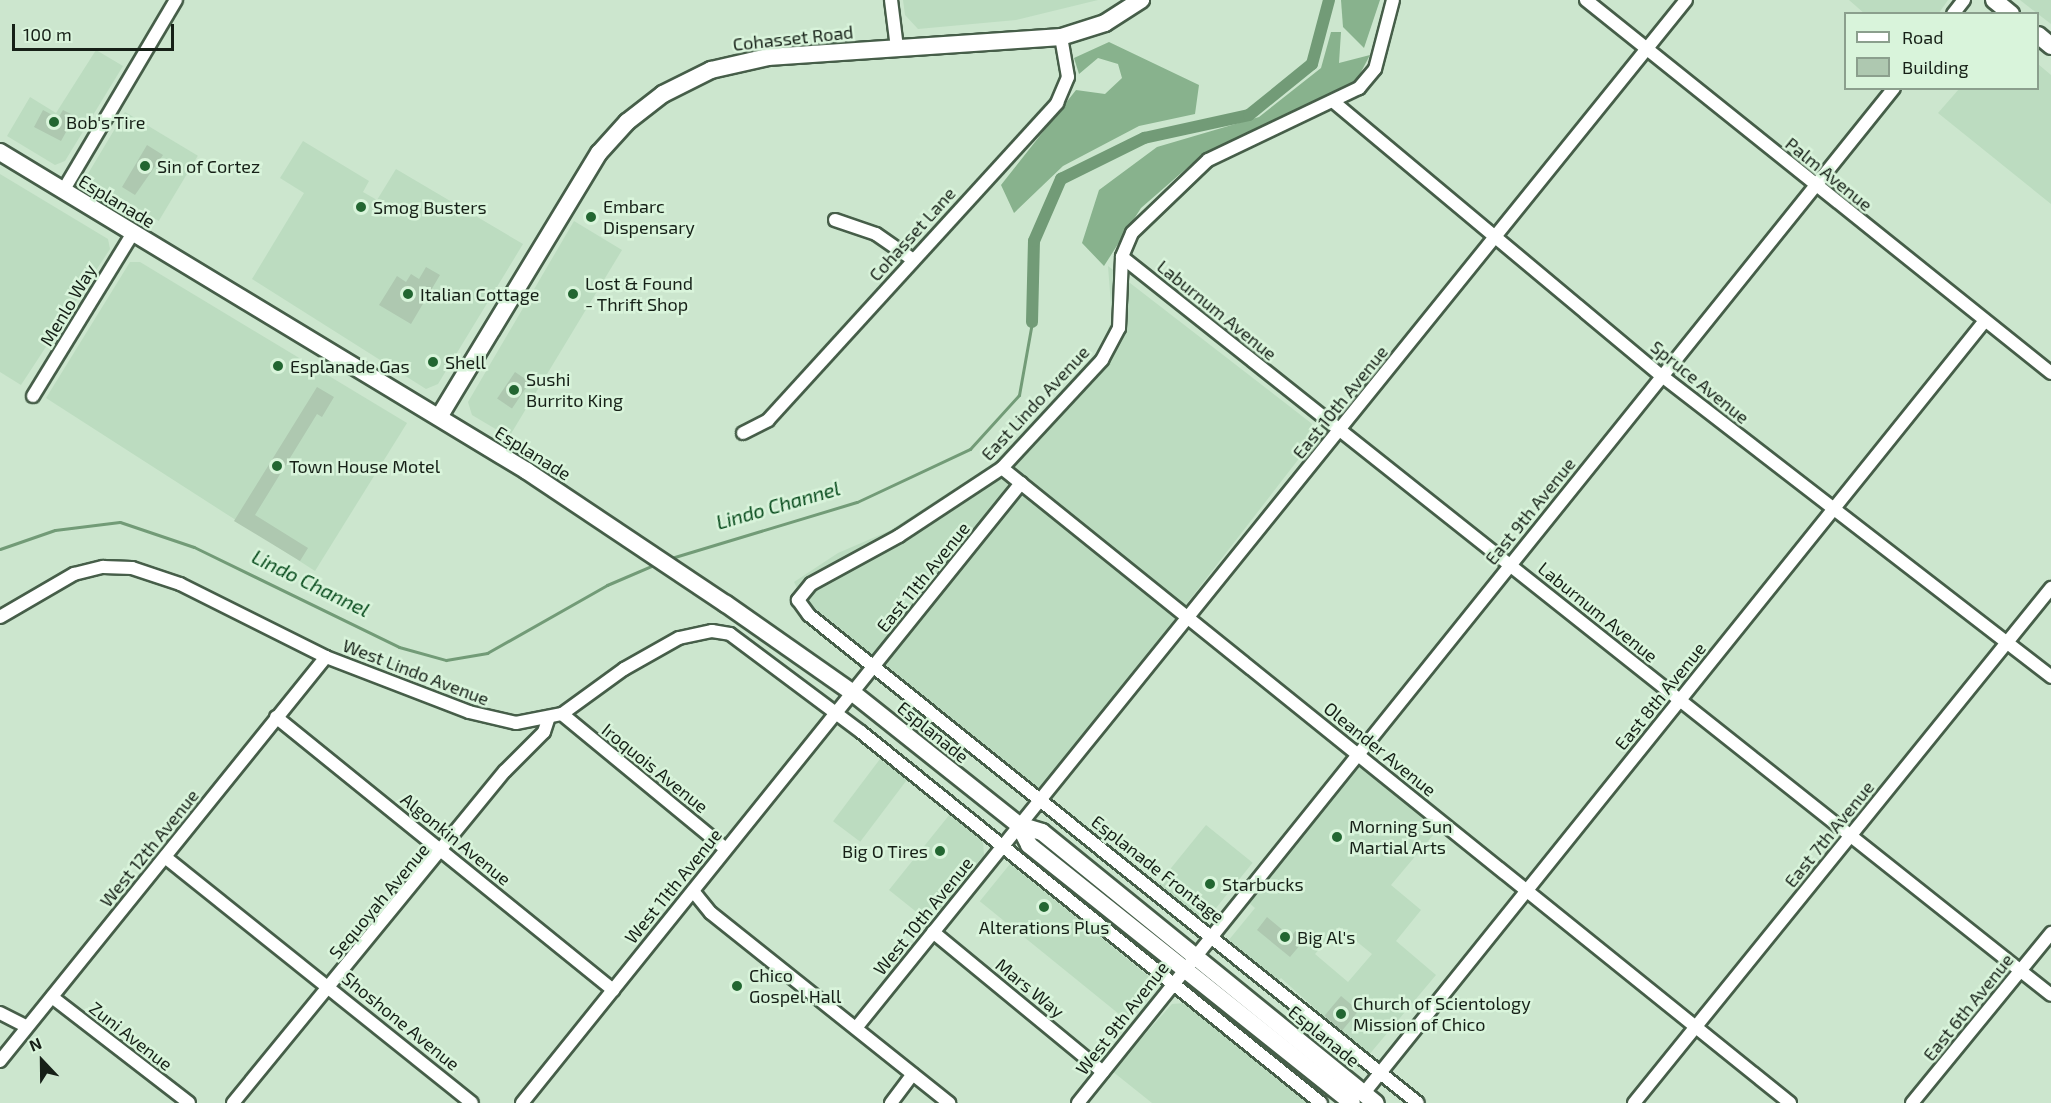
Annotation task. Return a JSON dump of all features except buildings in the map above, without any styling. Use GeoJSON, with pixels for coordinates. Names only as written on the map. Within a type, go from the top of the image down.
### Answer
{"type":"FeatureCollection","features":[{"type":"Feature","properties":{"kind":"main road","name":"Cohasset Road"},"geometry":{"type":"LineString","coordinates":[[439,417],[598,153],[644,107],[685,81],[739,61],[1061,37],[1104,22],[1141,0]]}},
{"type":"Feature","properties":{"kind":"main road"},"geometry":{"type":"LineString","coordinates":[[1994,0],[2009,12]]}},
{"type":"Feature","properties":{"kind":"main road"},"geometry":{"type":"LineString","coordinates":[[2039,37],[2051,46]]}},
{"type":"Feature","properties":{"kind":"main road","name":"Esplanade"},"geometry":{"type":"LineString","coordinates":[[0,152],[439,417],[726,603],[853,693],[1019,825],[1041,832],[1195,956],[1362,1101]]}},
{"type":"Feature","properties":{"kind":"main road","name":"Esplanade"},"geometry":{"type":"LineString","coordinates":[[1019,825],[1029,845],[1184,969],[1362,1101]]}},
{"type":"Feature","properties":{"kind":"street"},"geometry":{"type":"LineString","coordinates":[[63,191],[176,0]]}},
{"type":"Feature","properties":{"kind":"street"},"geometry":{"type":"LineString","coordinates":[[891,0],[897,48]]}},
{"type":"Feature","properties":{"kind":"street","name":"East Lindo Avenue"},"geometry":{"type":"LineString","coordinates":[[811,584],[899,536],[1002,468],[1102,360],[1119,327],[1122,257],[1132,233],[1208,160],[1335,104],[1359,88],[1375,69],[1393,0]]}},
{"type":"Feature","properties":{"kind":"street","name":"Palm Avenue"},"geometry":{"type":"LineString","coordinates":[[1586,0],[1815,187],[2051,373]]}},
{"type":"Feature","properties":{"kind":"street","name":"East 10th Avenue"},"geometry":{"type":"LineString","coordinates":[[1019,825],[1686,0]]}},
{"type":"Feature","properties":{"kind":"street"},"geometry":{"type":"LineString","coordinates":[[1955,12],[1964,0]]}},
{"type":"Feature","properties":{"kind":"street","name":"Cohasset Lane"},"geometry":{"type":"LineString","coordinates":[[743,433],[768,420],[1057,103],[1068,77],[1061,37]]}},
{"type":"Feature","properties":{"kind":"street","name":"East 9th Avenue"},"geometry":{"type":"LineString","coordinates":[[1195,956],[1892,90]]}},
{"type":"Feature","properties":{"kind":"street","name":"Spruce Avenue"},"geometry":{"type":"LineString","coordinates":[[1335,104],[1662,376],[2051,678]]}},
{"type":"Feature","properties":{"kind":"street"},"geometry":{"type":"LineString","coordinates":[[835,220],[876,234],[912,260]]}},
{"type":"Feature","properties":{"kind":"street","name":"Menlo Way"},"geometry":{"type":"LineString","coordinates":[[33,396],[133,233]]}},
{"type":"Feature","properties":{"kind":"street","name":"Laburnum Avenue"},"geometry":{"type":"LineString","coordinates":[[1122,257],[1511,564],[1678,700],[1852,834],[2051,995]]}},
{"type":"Feature","properties":{"kind":"street","name":"East 8th Avenue"},"geometry":{"type":"LineString","coordinates":[[1362,1101],[1678,700],[1984,322]]}},
{"type":"Feature","properties":{"kind":"street","name":"Oleander Avenue"},"geometry":{"type":"LineString","coordinates":[[1002,468],[1790,1103]]}},
{"type":"Feature","properties":{"kind":"street","name":"East 11th Avenue"},"geometry":{"type":"LineString","coordinates":[[853,693],[1020,483]]}},
{"type":"Feature","properties":{"kind":"street","name":"West Lindo Avenue"},"geometry":{"type":"LineString","coordinates":[[0,617],[74,574],[103,567],[132,568],[180,584],[326,657],[481,716],[516,723],[548,720],[562,714],[658,648],[712,631],[746,644],[836,714]]}},
{"type":"Feature","properties":{"kind":"street","name":"Esplanade Frontage"},"geometry":{"type":"LineString","coordinates":[[811,584],[798,600],[809,615],[1212,934],[1418,1103]]}},
{"type":"Feature","properties":{"kind":"street","name":"East 7th Avenue"},"geometry":{"type":"LineString","coordinates":[[1634,1103],[2051,588]]}},
{"type":"Feature","properties":{"kind":"street","name":"West 12th Avenue"},"geometry":{"type":"LineString","coordinates":[[0,1061],[326,657]]}},
{"type":"Feature","properties":{"kind":"street","name":"West 11th Avenue"},"geometry":{"type":"LineString","coordinates":[[522,1103],[853,693]]}},
{"type":"Feature","properties":{"kind":"street","name":"Iroquois Avenue"},"geometry":{"type":"LineString","coordinates":[[562,714],[726,849]]}},
{"type":"Feature","properties":{"kind":"street"},"geometry":{"type":"LineString","coordinates":[[836,714],[1321,1103]]}},
{"type":"Feature","properties":{"kind":"street","name":"Algonkin Avenue"},"geometry":{"type":"LineString","coordinates":[[276,717],[613,990]]}},
{"type":"Feature","properties":{"kind":"street","name":"Sequoyah Avenue"},"geometry":{"type":"LineString","coordinates":[[233,1103],[443,852],[505,771],[544,732],[548,720]]}},
{"type":"Feature","properties":{"kind":"street","name":"West 10th Avenue"},"geometry":{"type":"LineString","coordinates":[[856,1028],[1019,825]]}},
{"type":"Feature","properties":{"kind":"street","name":"Shoshone Avenue"},"geometry":{"type":"LineString","coordinates":[[165,857],[331,986],[472,1103]]}},
{"type":"Feature","properties":{"kind":"street"},"geometry":{"type":"LineString","coordinates":[[693,891],[711,913],[949,1103]]}},
{"type":"Feature","properties":{"kind":"street","name":"Mars Way"},"geometry":{"type":"LineString","coordinates":[[933,932],[1103,1072]]}},
{"type":"Feature","properties":{"kind":"street","name":"East 6th Avenue"},"geometry":{"type":"LineString","coordinates":[[1912,1103],[2051,933]]}},
{"type":"Feature","properties":{"kind":"street","name":"West 9th Avenue"},"geometry":{"type":"LineString","coordinates":[[1078,1103],[1195,956]]}},
{"type":"Feature","properties":{"kind":"street","name":"Zuni Avenue"},"geometry":{"type":"LineString","coordinates":[[52,997],[189,1103]]}},
{"type":"Feature","properties":{"kind":"street"},"geometry":{"type":"LineString","coordinates":[[0,1013],[27,1027]]}},
{"type":"Feature","properties":{"kind":"street"},"geometry":{"type":"LineString","coordinates":[[891,1103],[913,1074]]}},
{"type":"Feature","properties":{"kind":"shaded area"},"geometry":{"type":"Polygon","coordinates":[[[903,0],[1098,0],[1016,20],[918,29],[905,15],[903,0]]]}},
{"type":"Feature","properties":{"kind":"shaded area"},"geometry":{"type":"Polygon","coordinates":[[[1341,0],[1380,0],[1364,48],[1343,27],[1341,0]]]}},
{"type":"Feature","properties":{"kind":"shaded area"},"geometry":{"type":"Polygon","coordinates":[[[1849,0],[1948,0],[1940,12],[1863,12],[1849,0]]]}},
{"type":"Feature","properties":{"kind":"shaded area"},"geometry":{"type":"Polygon","coordinates":[[[2020,0],[2051,0],[2051,24],[2039,15],[2039,12],[2035,12],[2020,0]]]}},
{"type":"Feature","properties":{"kind":"shaded area"},"geometry":{"type":"Polygon","coordinates":[[[1331,32],[1341,32],[1339,63],[1370,55],[1352,89],[1203,154],[1141,208],[1104,266],[1082,243],[1099,190],[1157,147],[1259,117],[1321,68],[1331,32]]]}},
{"type":"Feature","properties":{"kind":"shaded area"},"geometry":{"type":"Polygon","coordinates":[[[1109,42],[1199,85],[1195,114],[1139,126],[1063,166],[1014,213],[1001,185],[1076,90],[1105,94],[1122,78],[1118,64],[1098,58],[1079,74],[1074,58],[1109,42]]]}},
{"type":"Feature","properties":{"kind":"shaded area"},"geometry":{"type":"Polygon","coordinates":[[[96,50],[123,66],[65,161],[55,165],[7,136],[30,97],[56,113],[96,50]]]}},
{"type":"Feature","properties":{"kind":"shaded area"},"geometry":{"type":"Polygon","coordinates":[[[2039,65],[2051,75],[2051,204],[1938,113],[1958,90],[2039,90],[2039,65]]]}},
{"type":"Feature","properties":{"kind":"shaded area"},"geometry":{"type":"Polygon","coordinates":[[[125,112],[198,156],[159,221],[86,177],[125,112]]]}},
{"type":"Feature","properties":{"kind":"shaded area"},"geometry":{"type":"Polygon","coordinates":[[[303,141],[369,181],[363,192],[377,200],[396,169],[523,244],[438,384],[426,389],[252,279],[304,193],[280,178],[303,141]]]}},
{"type":"Feature","properties":{"kind":"shaded area"},"geometry":{"type":"Polygon","coordinates":[[[0,174],[108,239],[110,249],[21,385],[0,372],[0,174]]]}},
{"type":"Feature","properties":{"kind":"shaded area"},"geometry":{"type":"Polygon","coordinates":[[[574,221],[622,250],[509,437],[472,415],[468,402],[574,221]]]}},
{"type":"Feature","properties":{"kind":"shaded area"},"geometry":{"type":"Polygon","coordinates":[[[130,262],[140,262],[407,423],[315,571],[46,398],[130,262]]]}},
{"type":"Feature","properties":{"kind":"shaded area"},"geometry":{"type":"Polygon","coordinates":[[[1108,266],[1311,423],[1318,434],[1041,792],[822,622],[805,604],[794,582],[838,553],[889,531],[994,463],[1102,347],[1112,318],[1108,266]]]}},
{"type":"Feature","properties":{"kind":"shaded area"},"geometry":{"type":"Polygon","coordinates":[[[880,759],[907,779],[860,842],[833,821],[880,759]]]}},
{"type":"Feature","properties":{"kind":"shaded area"},"geometry":{"type":"Polygon","coordinates":[[[1360,763],[1439,828],[1391,885],[1421,910],[1396,941],[1436,975],[1368,1056],[1281,978],[1277,982],[1228,941],[1255,908],[1247,901],[1360,763]],[[1339,927],[1315,954],[1348,982],[1372,954],[1339,927]]]}},
{"type":"Feature","properties":{"kind":"shaded area"},"geometry":{"type":"Polygon","coordinates":[[[950,814],[983,842],[984,855],[929,922],[889,890],[950,814]]]}},
{"type":"Feature","properties":{"kind":"shaded area"},"geometry":{"type":"Polygon","coordinates":[[[1206,825],[1253,863],[1204,923],[1158,885],[1206,825]]]}},
{"type":"Feature","properties":{"kind":"shaded area"},"geometry":{"type":"Polygon","coordinates":[[[1010,864],[1156,982],[1126,1020],[980,901],[1010,864]]]}},
{"type":"Feature","properties":{"kind":"shaded area"},"geometry":{"type":"Polygon","coordinates":[[[1185,1003],[1309,1103],[1152,1103],[1112,1071],[1172,1004],[1185,1003]]]}},
{"type":"Feature","properties":{"kind":"waterway","name":"Lindo Channel"},"geometry":{"type":"LineString","coordinates":[[1032,322],[1034,241],[1061,179],[1144,138],[1249,115],[1312,64],[1329,0]]}},
{"type":"Feature","properties":{"kind":"waterway","name":"Lindo Channel"},"geometry":{"type":"LineString","coordinates":[[668,559],[857,502],[970,449],[1019,395],[1032,322]]}},
{"type":"Feature","properties":{"kind":"waterway","name":"Lindo Channel"},"geometry":{"type":"LineString","coordinates":[[0,549],[55,530],[120,522],[194,547],[399,647],[446,660],[487,653],[607,585],[656,564]]}},
{"type":"Feature","properties":{"kind":"place","name":"Bob's Tire"},"geometry":{"type":"Point","coordinates":[54,122]}},
{"type":"Feature","properties":{"kind":"place","name":"Sin of Cortez"},"geometry":{"type":"Point","coordinates":[145,166]}},
{"type":"Feature","properties":{"kind":"place","name":"Smog Busters"},"geometry":{"type":"Point","coordinates":[361,207]}},
{"type":"Feature","properties":{"kind":"place","name":"Embarc Dispensary"},"geometry":{"type":"Point","coordinates":[591,217]}},
{"type":"Feature","properties":{"kind":"place","name":"Italian Cottage"},"geometry":{"type":"Point","coordinates":[408,294]}},
{"type":"Feature","properties":{"kind":"place","name":"Lost & Found - Thrift Shop"},"geometry":{"type":"Point","coordinates":[573,294]}},
{"type":"Feature","properties":{"kind":"place","name":"Shell"},"geometry":{"type":"Point","coordinates":[433,362]}},
{"type":"Feature","properties":{"kind":"place","name":"Esplanade Gas"},"geometry":{"type":"Point","coordinates":[278,366]}},
{"type":"Feature","properties":{"kind":"place","name":"Sushi Burrito King"},"geometry":{"type":"Point","coordinates":[514,390]}},
{"type":"Feature","properties":{"kind":"place","name":"Town House Motel"},"geometry":{"type":"Point","coordinates":[277,466]}},
{"type":"Feature","properties":{"kind":"place","name":"Morning Sun Martial Arts"},"geometry":{"type":"Point","coordinates":[1337,837]}},
{"type":"Feature","properties":{"kind":"place","name":"Big O Tires"},"geometry":{"type":"Point","coordinates":[940,851]}},
{"type":"Feature","properties":{"kind":"place","name":"Starbucks"},"geometry":{"type":"Point","coordinates":[1210,884]}},
{"type":"Feature","properties":{"kind":"place","name":"Alterations Plus"},"geometry":{"type":"Point","coordinates":[1044,907]}},
{"type":"Feature","properties":{"kind":"place","name":"Big Al's"},"geometry":{"type":"Point","coordinates":[1285,937]}},
{"type":"Feature","properties":{"kind":"place","name":"Chico Gospel Hall"},"geometry":{"type":"Point","coordinates":[737,986]}},
{"type":"Feature","properties":{"kind":"place","name":"Church of Scientology Mission of Chico"},"geometry":{"type":"Point","coordinates":[1341,1014]}}]}
